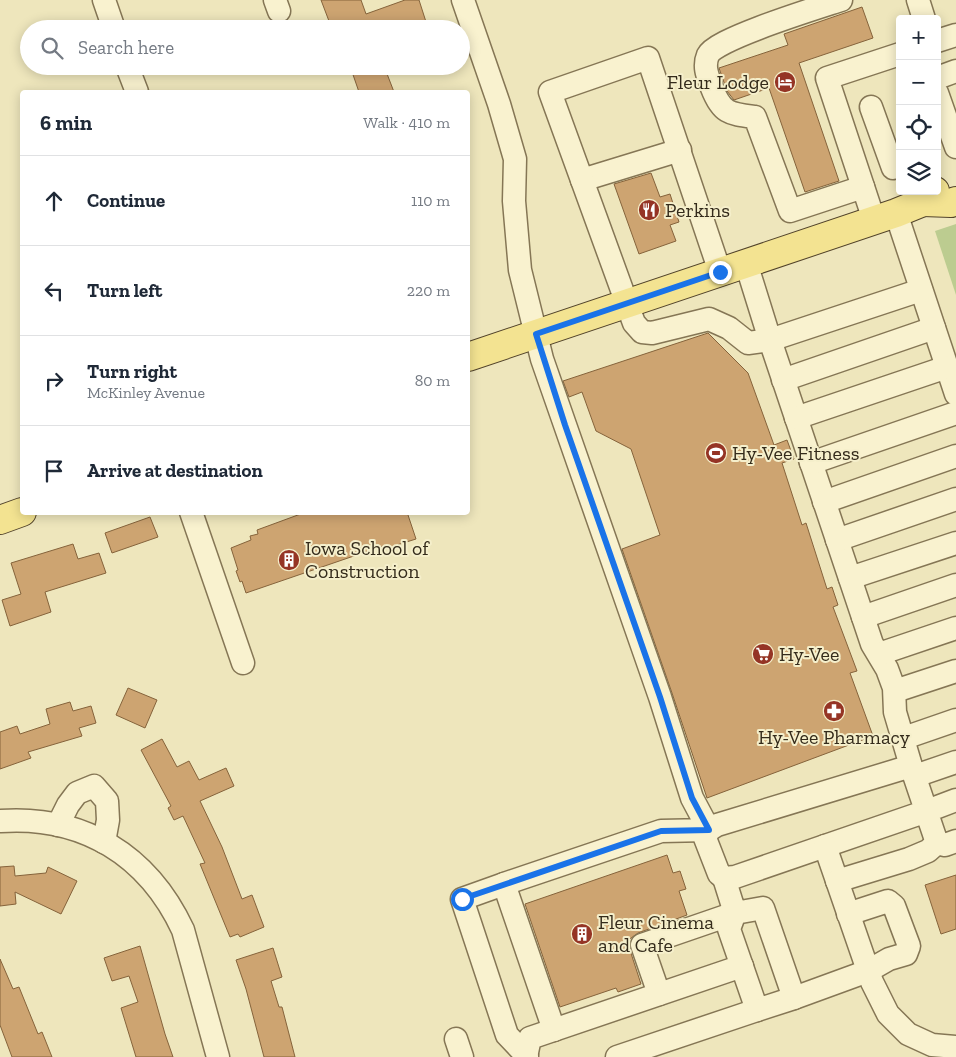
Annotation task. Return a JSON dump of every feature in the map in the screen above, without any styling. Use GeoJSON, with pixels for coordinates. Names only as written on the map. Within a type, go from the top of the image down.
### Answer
{"type":"FeatureCollection","features":[{"type":"Feature","properties":{"kind":"main road"},"geometry":{"type":"LineString","coordinates":[[941,185],[956,181]]}},
{"type":"Feature","properties":{"kind":"main road"},"geometry":{"type":"LineString","coordinates":[[470,356],[746,263],[902,195]]}},
{"type":"Feature","properties":{"kind":"main road"},"geometry":{"type":"LineString","coordinates":[[916,195],[951,203],[956,202]]}},
{"type":"Feature","properties":{"kind":"main road"},"geometry":{"type":"LineString","coordinates":[[0,520],[20,513]]}},
{"type":"Feature","properties":{"kind":"street"},"geometry":{"type":"LineString","coordinates":[[104,0],[111,20]]}},
{"type":"Feature","properties":{"kind":"street"},"geometry":{"type":"LineString","coordinates":[[463,0],[470,20]]}},
{"type":"Feature","properties":{"kind":"street"},"geometry":{"type":"LineString","coordinates":[[841,0],[754,30],[716,47],[708,54],[705,68],[722,108],[733,114],[755,117],[790,211],[863,187],[896,192]]}},
{"type":"Feature","properties":{"kind":"street"},"geometry":{"type":"LineString","coordinates":[[918,0],[923,15]]}},
{"type":"Feature","properties":{"kind":"street"},"geometry":{"type":"LineString","coordinates":[[470,20],[499,104],[515,159],[514,201],[520,270],[536,334],[558,406],[660,697],[692,798],[709,830]]}},
{"type":"Feature","properties":{"kind":"street"},"geometry":{"type":"LineString","coordinates":[[941,40],[956,35]]}},
{"type":"Feature","properties":{"kind":"street"},"geometry":{"type":"LineString","coordinates":[[863,187],[827,78],[896,55]]}},
{"type":"Feature","properties":{"kind":"street"},"geometry":{"type":"LineString","coordinates":[[720,272],[648,58],[550,92],[626,304],[634,323],[642,332],[652,333],[709,319],[729,328],[748,343],[770,340],[921,290]]}},
{"type":"Feature","properties":{"kind":"street"},"geometry":{"type":"LineString","coordinates":[[941,77],[956,72]]}},
{"type":"Feature","properties":{"kind":"street"},"geometry":{"type":"LineString","coordinates":[[130,75],[135,90]]}},
{"type":"Feature","properties":{"kind":"street"},"geometry":{"type":"LineString","coordinates":[[941,104],[956,147],[941,151]]}},
{"type":"Feature","properties":{"kind":"street"},"geometry":{"type":"LineString","coordinates":[[871,107],[896,167]]}},
{"type":"Feature","properties":{"kind":"street"},"geometry":{"type":"LineString","coordinates":[[582,180],[680,150]]}},
{"type":"Feature","properties":{"kind":"street"},"geometry":{"type":"LineString","coordinates":[[907,195],[921,290],[956,394]]}},
{"type":"Feature","properties":{"kind":"street"},"geometry":{"type":"LineString","coordinates":[[746,263],[783,380],[872,644],[887,669],[895,691],[895,712],[913,771],[927,811],[946,842],[909,859],[837,881]]}},
{"type":"Feature","properties":{"kind":"street"},"geometry":{"type":"LineString","coordinates":[[783,380],[934,328]]}},
{"type":"Feature","properties":{"kind":"street"},"geometry":{"type":"LineString","coordinates":[[796,418],[947,367]]}},
{"type":"Feature","properties":{"kind":"street"},"geometry":{"type":"LineString","coordinates":[[811,463],[956,413]]}},
{"type":"Feature","properties":{"kind":"street"},"geometry":{"type":"LineString","coordinates":[[824,502],[956,456]]}},
{"type":"Feature","properties":{"kind":"street"},"geometry":{"type":"LineString","coordinates":[[837,540],[956,499]]}},
{"type":"Feature","properties":{"kind":"street"},"geometry":{"type":"LineString","coordinates":[[192,515],[243,663]]}},
{"type":"Feature","properties":{"kind":"street"},"geometry":{"type":"LineString","coordinates":[[850,578],[956,542]]}},
{"type":"Feature","properties":{"kind":"street"},"geometry":{"type":"LineString","coordinates":[[863,617],[956,586]]}},
{"type":"Feature","properties":{"kind":"street"},"geometry":{"type":"LineString","coordinates":[[879,654],[956,628]]}},
{"type":"Feature","properties":{"kind":"street"},"geometry":{"type":"LineString","coordinates":[[895,691],[956,671]]}},
{"type":"Feature","properties":{"kind":"street"},"geometry":{"type":"LineString","coordinates":[[904,738],[956,720]]}},
{"type":"Feature","properties":{"kind":"street"},"geometry":{"type":"LineString","coordinates":[[526,1057],[507,1035],[462,899],[661,831],[709,830],[717,825],[913,771],[956,762]]}},
{"type":"Feature","properties":{"kind":"street"},"geometry":{"type":"LineString","coordinates":[[58,825],[68,804],[77,793],[94,786],[107,801],[108,820],[104,842]]}},
{"type":"Feature","properties":{"kind":"street"},"geometry":{"type":"LineString","coordinates":[[724,878],[735,877],[956,800]]}},
{"type":"Feature","properties":{"kind":"street"},"geometry":{"type":"LineString","coordinates":[[0,821],[22,819],[81,831],[104,842],[132,860],[157,885],[176,914],[183,930],[218,1057]]}},
{"type":"Feature","properties":{"kind":"street"},"geometry":{"type":"LineString","coordinates":[[709,830],[705,838],[719,874],[724,878],[735,913],[729,929],[757,1010]]}},
{"type":"Feature","properties":{"kind":"street"},"geometry":{"type":"LineString","coordinates":[[825,846],[872,982],[888,1014],[908,1034],[932,1045],[956,1047]]}},
{"type":"Feature","properties":{"kind":"street"},"geometry":{"type":"LineString","coordinates":[[504,884],[554,1030]]}},
{"type":"Feature","properties":{"kind":"street"},"geometry":{"type":"LineString","coordinates":[[617,1057],[794,998],[868,971],[889,959],[906,954],[909,946],[894,906],[888,901],[848,914]]}},
{"type":"Feature","properties":{"kind":"street"},"geometry":{"type":"LineString","coordinates":[[658,994],[642,945],[735,913],[763,908],[794,998]]}},
{"type":"Feature","properties":{"kind":"street"},"geometry":{"type":"LineString","coordinates":[[526,1057],[530,1038],[742,966]]}},
{"type":"Feature","properties":{"kind":"green space"},"geometry":{"type":"Polygon","coordinates":[[[956,224],[956,295],[935,231],[956,224]]]}},
{"type":"Feature","properties":{"kind":"building"},"geometry":{"type":"Polygon","coordinates":[[[321,0],[361,0],[366,14],[405,0],[419,0],[425,20],[329,20],[321,0]]]}},
{"type":"Feature","properties":{"kind":"building"},"geometry":{"type":"Polygon","coordinates":[[[862,7],[873,38],[799,63],[839,181],[805,192],[769,88],[734,100],[727,91],[719,68],[788,45],[784,34],[862,7]]]}},
{"type":"Feature","properties":{"kind":"building"},"geometry":{"type":"Polygon","coordinates":[[[353,75],[387,75],[393,90],[358,90],[353,75]]]}},
{"type":"Feature","properties":{"kind":"building","name":"Perkins"},"geometry":{"type":"Polygon","coordinates":[[[651,173],[660,197],[670,194],[679,222],[670,225],[676,241],[639,254],[614,184],[651,173]]]}},
{"type":"Feature","properties":{"kind":"building"},"geometry":{"type":"Polygon","coordinates":[[[708,333],[748,373],[774,445],[787,440],[794,459],[782,463],[802,525],[806,523],[827,589],[832,587],[838,605],[833,607],[857,671],[850,673],[873,736],[707,798],[622,549],[660,535],[631,449],[596,431],[582,392],[569,397],[563,381],[708,333]]]}},
{"type":"Feature","properties":{"kind":"building","name":"Iowa School of Construction"},"geometry":{"type":"Polygon","coordinates":[[[298,515],[408,515],[416,539],[384,549],[383,546],[246,593],[236,571],[238,570],[231,548],[251,540],[250,536],[258,534],[257,530],[298,515]]]}},
{"type":"Feature","properties":{"kind":"building"},"geometry":{"type":"Polygon","coordinates":[[[150,517],[158,537],[112,553],[105,533],[150,517]]]}},
{"type":"Feature","properties":{"kind":"building"},"geometry":{"type":"Polygon","coordinates":[[[73,544],[78,559],[99,553],[106,573],[45,592],[51,612],[10,626],[2,600],[21,594],[11,563],[73,544]]]}},
{"type":"Feature","properties":{"kind":"building"},"geometry":{"type":"Polygon","coordinates":[[[128,688],[157,700],[145,728],[116,715],[128,688]]]}},
{"type":"Feature","properties":{"kind":"building"},"geometry":{"type":"Polygon","coordinates":[[[70,702],[73,711],[91,706],[96,723],[79,728],[82,736],[28,752],[31,758],[0,769],[0,732],[17,726],[20,734],[50,724],[46,709],[70,702]]]}},
{"type":"Feature","properties":{"kind":"building"},"geometry":{"type":"Polygon","coordinates":[[[162,739],[177,767],[189,761],[199,780],[226,768],[234,786],[200,801],[222,847],[242,899],[252,895],[264,927],[240,937],[238,934],[230,937],[200,864],[205,863],[183,816],[174,820],[168,808],[171,806],[141,750],[162,739]]]}},
{"type":"Feature","properties":{"kind":"building","name":"Fleur Cinema and Cafe"},"geometry":{"type":"Polygon","coordinates":[[[667,855],[673,873],[680,871],[686,889],[679,891],[687,915],[638,933],[627,941],[641,984],[618,992],[616,988],[560,1007],[525,904],[667,855]]]}},
{"type":"Feature","properties":{"kind":"building"},"geometry":{"type":"Polygon","coordinates":[[[14,866],[15,876],[46,873],[48,867],[77,881],[61,914],[15,892],[16,904],[0,906],[0,867],[14,866]]]}},
{"type":"Feature","properties":{"kind":"building"},"geometry":{"type":"Polygon","coordinates":[[[956,875],[956,929],[941,934],[925,885],[956,875]]]}},
{"type":"Feature","properties":{"kind":"building"},"geometry":{"type":"Polygon","coordinates":[[[140,946],[173,1057],[136,1057],[121,1008],[138,1002],[129,976],[112,981],[104,958],[140,946]]]}},
{"type":"Feature","properties":{"kind":"building"},"geometry":{"type":"Polygon","coordinates":[[[273,948],[282,977],[271,981],[279,1007],[282,1007],[295,1057],[264,1057],[246,989],[236,960],[273,948]]]}},
{"type":"Feature","properties":{"kind":"building"},"geometry":{"type":"Polygon","coordinates":[[[0,959],[13,989],[19,987],[38,1034],[42,1032],[52,1057],[12,1057],[0,1025],[0,959]]]}},
{"type":"Feature","properties":{"kind":"place","name":"Fleur Lodge"},"geometry":{"type":"Point","coordinates":[785,82]}},
{"type":"Feature","properties":{"kind":"place","name":"Perkins"},"geometry":{"type":"Point","coordinates":[649,210]}},
{"type":"Feature","properties":{"kind":"place","name":"Hy-Vee Fitness"},"geometry":{"type":"Point","coordinates":[716,453]}},
{"type":"Feature","properties":{"kind":"place","name":"Iowa School of Construction"},"geometry":{"type":"Point","coordinates":[289,560]}},
{"type":"Feature","properties":{"kind":"place","name":"Hy-Vee"},"geometry":{"type":"Point","coordinates":[763,654]}},
{"type":"Feature","properties":{"kind":"place","name":"Hy-Vee Pharmacy"},"geometry":{"type":"Point","coordinates":[834,711]}},
{"type":"Feature","properties":{"kind":"place","name":"Fleur Cinema and Cafe"},"geometry":{"type":"Point","coordinates":[582,934]}},
{"type":"Feature","properties":{"kind":"route"},"geometry":{"type":"LineString","coordinates":[[462,899],[661,831],[709,830],[692,798],[660,697],[542,359],[536,334],[720,272]]}}]}
